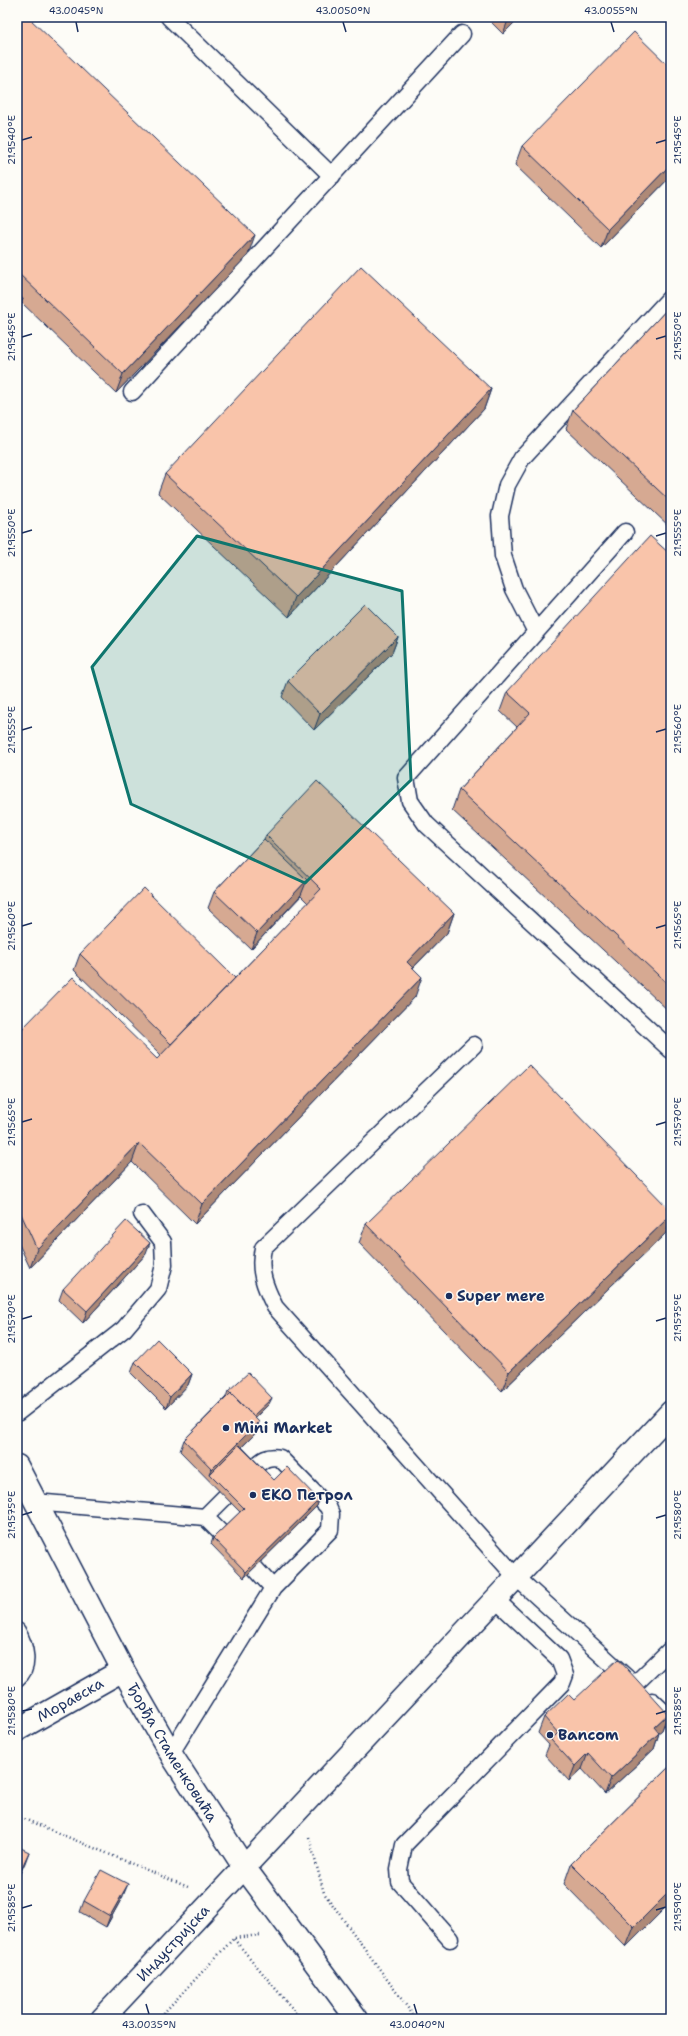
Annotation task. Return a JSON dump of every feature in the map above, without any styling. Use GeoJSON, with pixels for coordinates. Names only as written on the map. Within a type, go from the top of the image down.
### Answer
{"type":"FeatureCollection","features":[{"type":"Feature","properties":{"kind":"street","name":"Индустријска"},"geometry":{"type":"LineString","coordinates":[[102,2019],[244,1867],[302,1808],[495,1599],[671,1412]]}},
{"type":"Feature","properties":{"kind":"street","name":"Ђорђа Стаменковића"},"geometry":{"type":"LineString","coordinates":[[17,1466],[123,1670],[171,1753],[244,1867],[357,2019]]}},
{"type":"Feature","properties":{"kind":"street","name":"Моравска"},"geometry":{"type":"LineString","coordinates":[[17,1730],[123,1670]]}},
{"type":"Feature","properties":{"kind":"lane"},"geometry":{"type":"LineString","coordinates":[[169,17],[332,176]]}},
{"type":"Feature","properties":{"kind":"lane"},"geometry":{"type":"LineString","coordinates":[[132,392],[462,34]]}},
{"type":"Feature","properties":{"kind":"lane"},"geometry":{"type":"LineString","coordinates":[[536,632],[514,589],[503,556],[500,516],[507,485],[522,458],[671,297]]}},
{"type":"Feature","properties":{"kind":"lane"},"geometry":{"type":"LineString","coordinates":[[625,532],[406,778],[410,801],[426,824],[671,1050]]}},
{"type":"Feature","properties":{"kind":"lane"},"geometry":{"type":"LineString","coordinates":[[474,1045],[263,1248],[260,1262],[264,1285],[275,1307],[516,1577],[671,1719]]}},
{"type":"Feature","properties":{"kind":"lane"},"geometry":{"type":"LineString","coordinates":[[17,1413],[124,1329],[158,1289],[164,1265],[163,1242],[142,1214]]}},
{"type":"Feature","properties":{"kind":"lane"},"geometry":{"type":"LineString","coordinates":[[171,1753],[273,1588],[330,1530],[331,1514],[328,1507],[280,1458],[274,1456],[264,1459],[254,1468]]}},
{"type":"Feature","properties":{"kind":"lane"},"geometry":{"type":"LineString","coordinates":[[205,1517],[225,1497]]}},
{"type":"Feature","properties":{"kind":"lane"},"geometry":{"type":"LineString","coordinates":[[35,1502],[205,1517],[222,1534]]}},
{"type":"Feature","properties":{"kind":"lane"},"geometry":{"type":"LineString","coordinates":[[254,1567],[273,1588]]}},
{"type":"Feature","properties":{"kind":"lane"},"geometry":{"type":"LineString","coordinates":[[450,1939],[400,1882],[399,1869],[404,1845],[562,1683],[565,1675],[559,1659],[495,1599]]}},
{"type":"Feature","properties":{"kind":"lane"},"geometry":{"type":"LineString","coordinates":[[17,1631],[26,1657],[22,1674],[17,1678]]}},
{"type":"Feature","properties":{"kind":"lane"},"geometry":{"type":"LineString","coordinates":[[634,1685],[671,1649]]}},
{"type":"Feature","properties":{"kind":"path"},"geometry":{"type":"LineString","coordinates":[[302,1808],[324,1893],[416,2019]]}},
{"type":"Feature","properties":{"kind":"path"},"geometry":{"type":"LineString","coordinates":[[17,1816],[215,1898]]}},
{"type":"Feature","properties":{"kind":"path"},"geometry":{"type":"LineString","coordinates":[[158,2019],[234,1938],[292,1930]]}},
{"type":"Feature","properties":{"kind":"path"},"geometry":{"type":"LineString","coordinates":[[234,1938],[301,2019]]}},
{"type":"Feature","properties":{"kind":"highlighted area"},"geometry":{"type":"Polygon","coordinates":[[[197,536],[402,591],[411,780],[305,883],[131,804],[92,667],[197,536]]]}},
{"type":"Feature","properties":{"kind":"building"},"geometry":{"type":"Polygon","coordinates":[[[17,17],[28,17],[255,235],[123,374],[17,272],[17,17]]]}},
{"type":"Feature","properties":{"kind":"building"},"geometry":{"type":"Polygon","coordinates":[[[501,17],[512,17],[507,23],[501,17]]]}},
{"type":"Feature","properties":{"kind":"building"},"geometry":{"type":"Polygon","coordinates":[[[634,32],[671,68],[671,164],[608,229],[522,146],[634,32]]]}},
{"type":"Feature","properties":{"kind":"building"},"geometry":{"type":"Polygon","coordinates":[[[361,266],[491,389],[296,597],[165,474],[361,266]]]}},
{"type":"Feature","properties":{"kind":"building"},"geometry":{"type":"Polygon","coordinates":[[[17,293],[23,299],[17,306],[17,293]]]}},
{"type":"Feature","properties":{"kind":"building"},"geometry":{"type":"Polygon","coordinates":[[[671,305],[671,502],[573,410],[671,305]]]}},
{"type":"Feature","properties":{"kind":"building"},"geometry":{"type":"Polygon","coordinates":[[[650,536],[671,555],[671,987],[459,790],[530,713],[507,692],[650,536]]]}},
{"type":"Feature","properties":{"kind":"building"},"geometry":{"type":"Polygon","coordinates":[[[365,604],[398,637],[320,714],[288,681],[365,604]]]}},
{"type":"Feature","properties":{"kind":"building"},"geometry":{"type":"Polygon","coordinates":[[[317,781],[454,913],[407,962],[422,977],[202,1204],[139,1143],[37,1249],[17,1205],[17,1034],[73,977],[157,1059],[321,889],[266,835],[317,781]]]}},
{"type":"Feature","properties":{"kind":"building"},"geometry":{"type":"Polygon","coordinates":[[[264,839],[307,880],[257,933],[214,892],[264,839]]]}},
{"type":"Feature","properties":{"kind":"building"},"geometry":{"type":"Polygon","coordinates":[[[144,888],[235,978],[171,1044],[80,954],[144,888]]]}},
{"type":"Feature","properties":{"kind":"building"},"geometry":{"type":"Polygon","coordinates":[[[529,1065],[671,1211],[671,1215],[509,1372],[366,1224],[529,1065]]]}},
{"type":"Feature","properties":{"kind":"building"},"geometry":{"type":"Polygon","coordinates":[[[126,1221],[150,1243],[87,1311],[63,1289],[126,1221]]]}},
{"type":"Feature","properties":{"kind":"building"},"geometry":{"type":"Polygon","coordinates":[[[157,1339],[192,1374],[170,1397],[135,1362],[157,1339]]]}},
{"type":"Feature","properties":{"kind":"building"},"geometry":{"type":"Polygon","coordinates":[[[248,1373],[272,1398],[253,1416],[228,1391],[248,1373]]]}},
{"type":"Feature","properties":{"kind":"building"},"geometry":{"type":"Polygon","coordinates":[[[231,1393],[259,1422],[212,1469],[184,1440],[231,1393]]]}},
{"type":"Feature","properties":{"kind":"building"},"geometry":{"type":"Polygon","coordinates":[[[239,1445],[274,1480],[287,1467],[319,1500],[246,1572],[213,1538],[244,1508],[210,1474],[239,1445]]]}},
{"type":"Feature","properties":{"kind":"building"},"geometry":{"type":"Polygon","coordinates":[[[618,1659],[668,1714],[654,1727],[659,1733],[611,1778],[588,1753],[575,1766],[551,1740],[558,1733],[544,1717],[568,1694],[574,1700],[618,1659]]]}},
{"type":"Feature","properties":{"kind":"building"},"geometry":{"type":"Polygon","coordinates":[[[671,1765],[671,1890],[634,1927],[571,1864],[671,1765]]]}},
{"type":"Feature","properties":{"kind":"building"},"geometry":{"type":"Polygon","coordinates":[[[17,1846],[29,1852],[17,1878],[17,1846]]]}},
{"type":"Feature","properties":{"kind":"building"},"geometry":{"type":"Polygon","coordinates":[[[101,1870],[128,1884],[110,1916],[84,1901],[101,1870]]]}},
{"type":"Feature","properties":{"kind":"place","name":"Super mere"},"geometry":{"type":"Point","coordinates":[449,1296]}},
{"type":"Feature","properties":{"kind":"place","name":"Mini Market"},"geometry":{"type":"Point","coordinates":[226,1428]}},
{"type":"Feature","properties":{"kind":"place","name":"ЕКО Петрол"},"geometry":{"type":"Point","coordinates":[253,1495]}},
{"type":"Feature","properties":{"kind":"place","name":"Bancom"},"geometry":{"type":"Point","coordinates":[550,1735]}}]}
